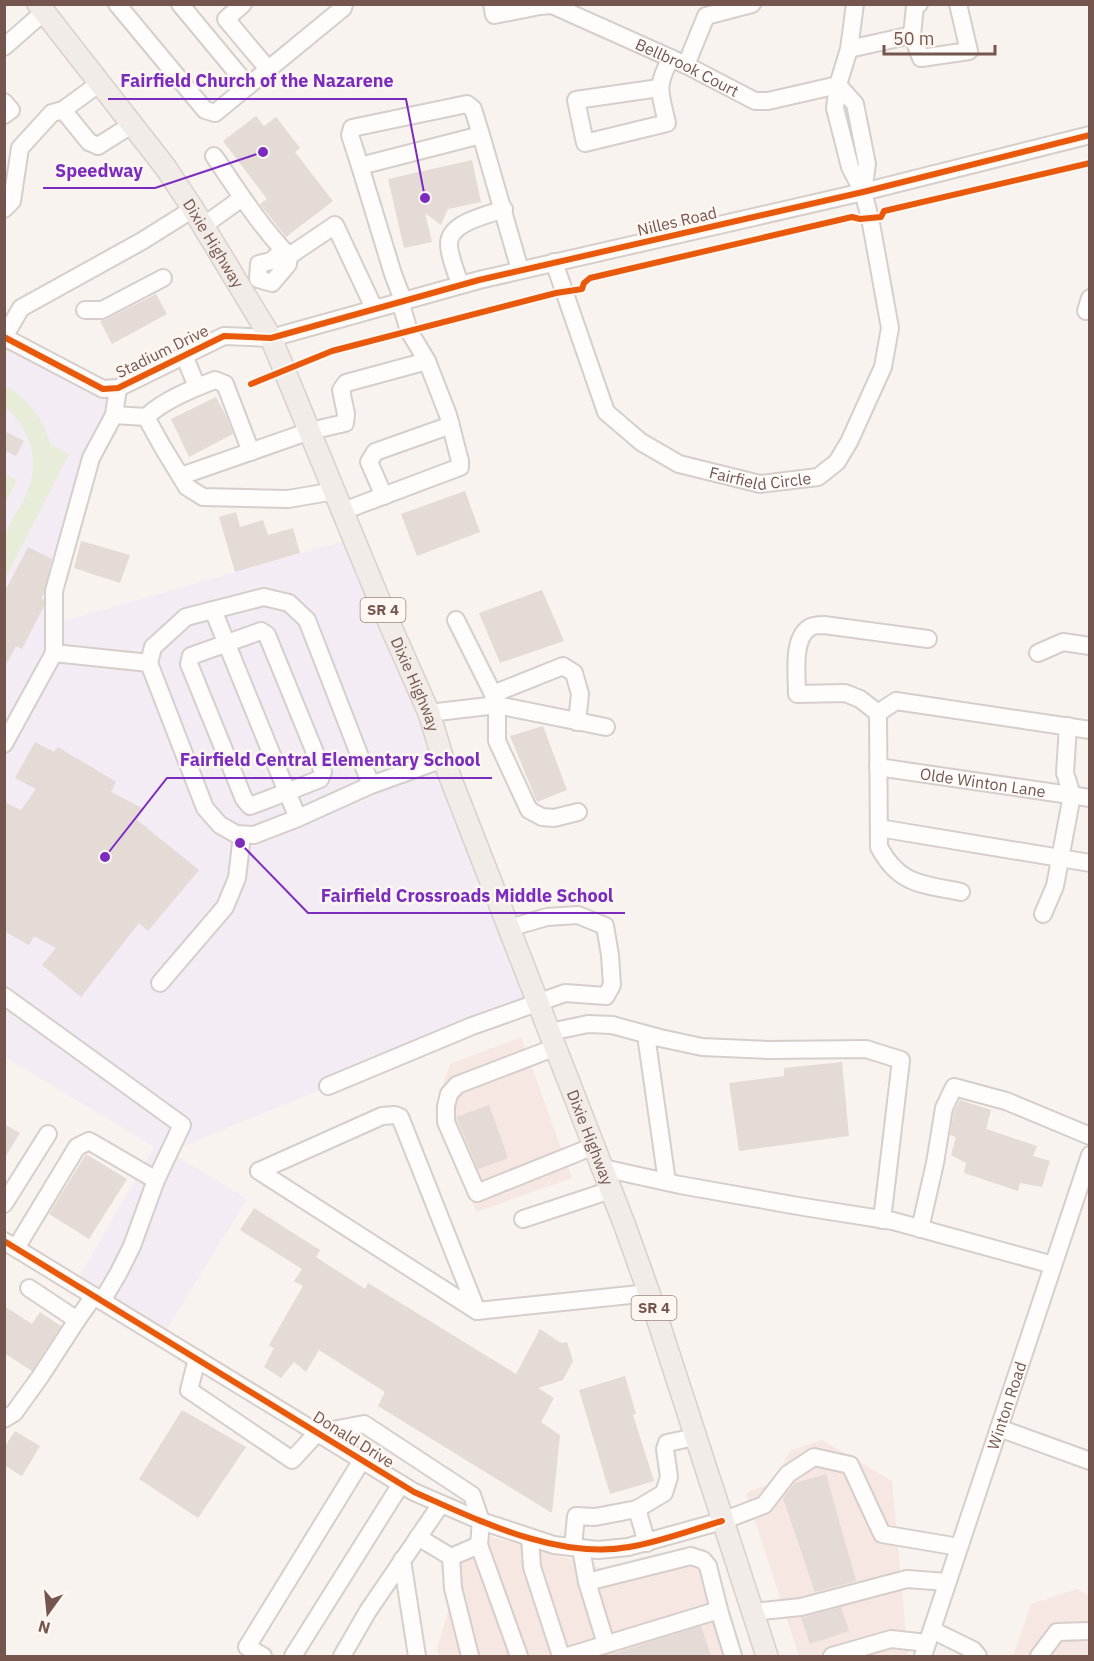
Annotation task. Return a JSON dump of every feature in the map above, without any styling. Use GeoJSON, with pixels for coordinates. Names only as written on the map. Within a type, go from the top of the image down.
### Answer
{"type":"FeatureCollection","features":[{"type":"Feature","properties":{"kind":"main road","name":"Dixie Highway"},"geometry":{"type":"LineString","coordinates":[[41,8],[133,124],[166,168],[198,218],[249,284],[380,602],[429,713],[443,759],[603,1168],[649,1293],[767,1656]]}},
{"type":"Feature","properties":{"kind":"street"},"geometry":{"type":"LineString","coordinates":[[117,4],[205,110],[215,113],[343,8],[344,4]]}},
{"type":"Feature","properties":{"kind":"street"},"geometry":{"type":"LineString","coordinates":[[180,4],[248,86]]}},
{"type":"Feature","properties":{"kind":"street"},"geometry":{"type":"LineString","coordinates":[[243,4],[226,19],[268,69]]}},
{"type":"Feature","properties":{"kind":"street","name":"Bellbrook Court"},"geometry":{"type":"LineString","coordinates":[[492,4],[495,15],[540,5],[552,5],[755,100],[768,101],[838,86]]}},
{"type":"Feature","properties":{"kind":"street"},"geometry":{"type":"LineString","coordinates":[[659,88],[576,100],[585,143],[667,123],[659,88],[663,72],[678,62],[706,16],[752,4]]}},
{"type":"Feature","properties":{"kind":"street"},"geometry":{"type":"LineString","coordinates":[[855,4],[849,50],[838,86],[855,104],[867,164],[863,192]]}},
{"type":"Feature","properties":{"kind":"street"},"geometry":{"type":"LineString","coordinates":[[919,4],[915,6],[912,36],[921,58],[969,51],[958,4]]}},
{"type":"Feature","properties":{"kind":"street"},"geometry":{"type":"LineString","coordinates":[[5,46],[41,8]]}},
{"type":"Feature","properties":{"kind":"street"},"geometry":{"type":"LineString","coordinates":[[849,50],[912,36]]}},
{"type":"Feature","properties":{"kind":"street"},"geometry":{"type":"LineString","coordinates":[[4,208],[12,201],[20,148],[52,113],[63,110],[100,83]]}},
{"type":"Feature","properties":{"kind":"street"},"geometry":{"type":"LineString","coordinates":[[4,102],[11,110],[4,115]]}},
{"type":"Feature","properties":{"kind":"street"},"geometry":{"type":"LineString","coordinates":[[343,511],[460,467],[448,415],[427,362],[409,331],[350,135],[352,128],[467,104],[473,109],[520,270]]}},
{"type":"Feature","properties":{"kind":"street"},"geometry":{"type":"LineString","coordinates":[[63,110],[88,142],[98,146],[133,124]]}},
{"type":"Feature","properties":{"kind":"street"},"geometry":{"type":"LineString","coordinates":[[360,166],[481,135]]}},
{"type":"Feature","properties":{"kind":"street","name":"Nilles Road"},"geometry":{"type":"LineString","coordinates":[[271,338],[374,308],[520,270],[863,192],[1089,135]]}},
{"type":"Feature","properties":{"kind":"street"},"geometry":{"type":"LineString","coordinates":[[214,156],[242,198],[274,240],[290,256]]}},
{"type":"Feature","properties":{"kind":"street","name":"Fairfield Circle"},"geometry":{"type":"LineString","coordinates":[[554,262],[606,412],[641,442],[680,464],[760,484],[818,477],[837,462],[849,442],[883,367],[890,328],[870,218],[863,192]]}},
{"type":"Feature","properties":{"kind":"street"},"geometry":{"type":"LineString","coordinates":[[4,337],[21,308],[142,241],[242,198]]}},
{"type":"Feature","properties":{"kind":"street"},"geometry":{"type":"LineString","coordinates":[[460,285],[448,245],[450,235],[456,227],[504,210]]}},
{"type":"Feature","properties":{"kind":"street"},"geometry":{"type":"LineString","coordinates":[[290,256],[334,225],[374,308]]}},
{"type":"Feature","properties":{"kind":"street"},"geometry":{"type":"LineString","coordinates":[[249,284],[259,264],[271,261],[280,253],[290,256]]}},
{"type":"Feature","properties":{"kind":"street"},"geometry":{"type":"LineString","coordinates":[[85,310],[102,310],[163,278]]}},
{"type":"Feature","properties":{"kind":"street","name":"Stadium Drive"},"geometry":{"type":"LineString","coordinates":[[4,337],[103,389],[118,388],[224,336],[271,338]]}},
{"type":"Feature","properties":{"kind":"street"},"geometry":{"type":"LineString","coordinates":[[184,355],[197,387]]}},
{"type":"Feature","properties":{"kind":"street"},"geometry":{"type":"LineString","coordinates":[[181,476],[310,431],[345,423],[346,414],[341,390],[346,383],[427,362]]}},
{"type":"Feature","properties":{"kind":"street"},"geometry":{"type":"LineString","coordinates":[[114,415],[146,417],[197,387],[215,381],[225,384],[251,452]]}},
{"type":"Feature","properties":{"kind":"street"},"geometry":{"type":"LineString","coordinates":[[4,744],[54,653],[54,591],[91,458],[114,415],[118,388]]}},
{"type":"Feature","properties":{"kind":"street"},"geometry":{"type":"LineString","coordinates":[[146,417],[187,487],[203,497],[288,499],[335,491]]}},
{"type":"Feature","properties":{"kind":"street"},"geometry":{"type":"LineString","coordinates":[[384,496],[369,462],[375,452],[450,425]]}},
{"type":"Feature","properties":{"kind":"street"},"geometry":{"type":"LineString","coordinates":[[371,785],[307,620],[289,603],[264,597],[186,617],[153,647],[149,663],[205,808],[220,825],[236,834],[254,835],[371,785],[443,759]]}},
{"type":"Feature","properties":{"kind":"street"},"geometry":{"type":"LineString","coordinates":[[213,610],[297,818]]}},
{"type":"Feature","properties":{"kind":"street"},"geometry":{"type":"LineString","coordinates":[[456,620],[495,700],[497,741],[529,810],[542,817],[554,818],[578,812]]}},
{"type":"Feature","properties":{"kind":"street"},"geometry":{"type":"LineString","coordinates":[[878,713],[860,699],[845,693],[797,694],[797,647],[801,635],[810,626],[824,625],[928,639]]}},
{"type":"Feature","properties":{"kind":"street"},"geometry":{"type":"LineString","coordinates":[[261,631],[267,634],[323,772],[320,779],[287,792],[250,806],[244,799],[189,664],[191,656],[261,631]]}},
{"type":"Feature","properties":{"kind":"street"},"geometry":{"type":"LineString","coordinates":[[1038,653],[1063,642],[1089,646]]}},
{"type":"Feature","properties":{"kind":"street"},"geometry":{"type":"LineString","coordinates":[[54,653],[149,663]]}},
{"type":"Feature","properties":{"kind":"street"},"geometry":{"type":"LineString","coordinates":[[429,713],[495,700],[563,666],[574,673],[580,694],[577,722]]}},
{"type":"Feature","properties":{"kind":"street"},"geometry":{"type":"LineString","coordinates":[[495,700],[577,722],[606,727]]}},
{"type":"Feature","properties":{"kind":"street"},"geometry":{"type":"LineString","coordinates":[[878,713],[896,701],[1089,730]]}},
{"type":"Feature","properties":{"kind":"street"},"geometry":{"type":"LineString","coordinates":[[878,713],[879,847],[887,863],[900,875],[917,883],[961,892]]}},
{"type":"Feature","properties":{"kind":"street"},"geometry":{"type":"LineString","coordinates":[[1044,914],[1055,886],[1072,795],[1065,773],[1068,726]]}},
{"type":"Feature","properties":{"kind":"street","name":"Olde Winton Lane"},"geometry":{"type":"LineString","coordinates":[[878,766],[1089,798]]}},
{"type":"Feature","properties":{"kind":"street"},"geometry":{"type":"LineString","coordinates":[[879,828],[1089,862]]}},
{"type":"Feature","properties":{"kind":"street"},"geometry":{"type":"LineString","coordinates":[[160,983],[225,907],[237,878],[242,835]]}},
{"type":"Feature","properties":{"kind":"street"},"geometry":{"type":"LineString","coordinates":[[328,1086],[472,1026],[565,993],[606,996],[612,985],[610,955],[604,926],[578,915],[547,917],[509,928]]}},
{"type":"Feature","properties":{"kind":"street"},"geometry":{"type":"LineString","coordinates":[[4,996],[182,1125],[156,1180],[132,1246],[118,1274],[77,1320],[14,1413],[4,1419]]}},
{"type":"Feature","properties":{"kind":"street"},"geometry":{"type":"LineString","coordinates":[[594,1146],[477,1193],[446,1122],[449,1094],[457,1085],[507,1066],[553,1040],[588,1024],[612,1025],[702,1047],[768,1050],[866,1049],[901,1060],[882,1220]]}},
{"type":"Feature","properties":{"kind":"street"},"geometry":{"type":"LineString","coordinates":[[646,1035],[667,1182]]}},
{"type":"Feature","properties":{"kind":"street"},"geometry":{"type":"LineString","coordinates":[[920,1229],[935,1163],[944,1108],[954,1088],[1006,1101],[1089,1136]]}},
{"type":"Feature","properties":{"kind":"street"},"geometry":{"type":"LineString","coordinates":[[477,1311],[400,1117],[382,1116],[259,1171],[477,1311],[649,1293]]}},
{"type":"Feature","properties":{"kind":"street"},"geometry":{"type":"LineString","coordinates":[[4,1204],[48,1134]]}},
{"type":"Feature","properties":{"kind":"street"},"geometry":{"type":"LineString","coordinates":[[10,1245],[77,1147],[89,1141],[156,1180]]}},
{"type":"Feature","properties":{"kind":"street","name":"Winton Road"},"geometry":{"type":"LineString","coordinates":[[927,1643],[1089,1155]]}},
{"type":"Feature","properties":{"kind":"street"},"geometry":{"type":"LineString","coordinates":[[603,1168],[667,1182],[882,1220],[1053,1265]]}},
{"type":"Feature","properties":{"kind":"street"},"geometry":{"type":"LineString","coordinates":[[523,1219],[611,1190]]}},
{"type":"Feature","properties":{"kind":"street","name":"Donald Drive"},"geometry":{"type":"LineString","coordinates":[[10,1245],[414,1492],[481,1521],[554,1545],[608,1549],[628,1547],[722,1521],[764,1505],[788,1474],[814,1457],[850,1465],[882,1534],[959,1547]]}},
{"type":"Feature","properties":{"kind":"street"},"geometry":{"type":"LineString","coordinates":[[29,1288],[77,1320]]}},
{"type":"Feature","properties":{"kind":"street"},"geometry":{"type":"LineString","coordinates":[[197,1359],[189,1390],[292,1460],[317,1432],[364,1424],[472,1495],[481,1521],[479,1545],[519,1656]]}},
{"type":"Feature","properties":{"kind":"street"},"geometry":{"type":"LineString","coordinates":[[999,1428],[1089,1461]]}},
{"type":"Feature","properties":{"kind":"street"},"geometry":{"type":"LineString","coordinates":[[606,1644],[577,1548],[576,1516],[595,1517],[637,1509],[664,1493],[669,1477],[665,1449],[667,1443],[695,1437]]}},
{"type":"Feature","properties":{"kind":"street"},"geometry":{"type":"LineString","coordinates":[[263,1656],[247,1647],[362,1460]]}},
{"type":"Feature","properties":{"kind":"street"},"geometry":{"type":"LineString","coordinates":[[293,1656],[401,1484]]}},
{"type":"Feature","properties":{"kind":"street"},"geometry":{"type":"LineString","coordinates":[[342,1656],[368,1611],[441,1504]]}},
{"type":"Feature","properties":{"kind":"street"},"geometry":{"type":"LineString","coordinates":[[637,1509],[646,1543]]}},
{"type":"Feature","properties":{"kind":"street"},"geometry":{"type":"LineString","coordinates":[[418,1537],[451,1557]]}},
{"type":"Feature","properties":{"kind":"street"},"geometry":{"type":"LineString","coordinates":[[530,1537],[531,1567],[561,1656]]}},
{"type":"Feature","properties":{"kind":"street"},"geometry":{"type":"LineString","coordinates":[[451,1557],[479,1545]]}},
{"type":"Feature","properties":{"kind":"street"},"geometry":{"type":"LineString","coordinates":[[587,1582],[691,1556],[703,1560],[708,1566],[718,1610],[733,1656]]}},
{"type":"Feature","properties":{"kind":"street"},"geometry":{"type":"LineString","coordinates":[[451,1557],[453,1588],[470,1656]]}},
{"type":"Feature","properties":{"kind":"street"},"geometry":{"type":"LineString","coordinates":[[402,1560],[417,1656]]}},
{"type":"Feature","properties":{"kind":"street"},"geometry":{"type":"LineString","coordinates":[[752,1612],[801,1607],[907,1579],[947,1582]]}},
{"type":"Feature","properties":{"kind":"street"},"geometry":{"type":"LineString","coordinates":[[568,1656],[718,1610]]}},
{"type":"Feature","properties":{"kind":"street"},"geometry":{"type":"LineString","coordinates":[[1039,1656],[1057,1632],[1089,1631]]}},
{"type":"Feature","properties":{"kind":"street"},"geometry":{"type":"LineString","coordinates":[[885,1656],[891,1639]]}},
{"type":"Feature","properties":{"kind":"street"},"geometry":{"type":"LineString","coordinates":[[832,1656],[891,1639],[973,1650],[978,1656]]}},
{"type":"Feature","properties":{"kind":"shaded area"},"geometry":{"type":"Polygon","coordinates":[[[4,337],[118,388],[43,627],[354,538],[538,1002],[170,1152],[247,1199],[162,1337],[75,1284],[154,1147],[5,1057],[4,337]]]}},
{"type":"Feature","properties":{"kind":"shaded area"},"geometry":{"type":"Polygon","coordinates":[[[521,1037],[572,1178],[476,1212],[435,1110],[450,1064],[521,1037]]]}},
{"type":"Feature","properties":{"kind":"shaded area"},"geometry":{"type":"Polygon","coordinates":[[[822,1440],[892,1481],[908,1656],[799,1656],[746,1493],[773,1482],[790,1451],[822,1440]]]}},
{"type":"Feature","properties":{"kind":"shaded area"},"geometry":{"type":"Polygon","coordinates":[[[472,1531],[608,1570],[705,1548],[740,1656],[439,1656],[437,1649],[472,1531]]]}},
{"type":"Feature","properties":{"kind":"shaded area"},"geometry":{"type":"Polygon","coordinates":[[[1078,1589],[1089,1596],[1089,1656],[1002,1656],[1014,1654],[1031,1604],[1078,1589]]]}},
{"type":"Feature","properties":{"kind":"green space"},"geometry":{"type":"Polygon","coordinates":[[[5,385],[34,411],[44,427],[51,446],[69,454],[5,579],[3,552],[5,537],[26,495],[33,470],[33,458],[27,436],[21,425],[5,407],[5,385]]]}},
{"type":"Feature","properties":{"kind":"green space"},"geometry":{"type":"Polygon","coordinates":[[[5,474],[17,480],[5,503],[5,474]]]}},
{"type":"Feature","properties":{"kind":"building"},"geometry":{"type":"Polygon","coordinates":[[[256,116],[264,126],[276,117],[300,148],[295,152],[333,201],[286,237],[260,204],[267,199],[223,141],[256,116]]]}},
{"type":"Feature","properties":{"kind":"building"},"geometry":{"type":"Polygon","coordinates":[[[472,160],[481,202],[448,209],[441,225],[425,213],[432,242],[404,248],[388,179],[472,160]]]}},
{"type":"Feature","properties":{"kind":"building"},"geometry":{"type":"Polygon","coordinates":[[[156,294],[167,314],[112,344],[100,321],[156,294]]]}},
{"type":"Feature","properties":{"kind":"building"},"geometry":{"type":"Polygon","coordinates":[[[216,397],[233,434],[189,457],[171,419],[216,397]]]}},
{"type":"Feature","properties":{"kind":"building"},"geometry":{"type":"Polygon","coordinates":[[[4,431],[24,441],[16,456],[4,450],[4,431]]]}},
{"type":"Feature","properties":{"kind":"building"},"geometry":{"type":"Polygon","coordinates":[[[465,491],[480,532],[417,556],[401,514],[465,491]]]}},
{"type":"Feature","properties":{"kind":"building"},"geometry":{"type":"Polygon","coordinates":[[[236,512],[240,527],[263,520],[268,535],[293,528],[300,553],[235,572],[219,517],[236,512]]]}},
{"type":"Feature","properties":{"kind":"building"},"geometry":{"type":"Polygon","coordinates":[[[81,541],[130,555],[120,583],[74,568],[81,541]]]}},
{"type":"Feature","properties":{"kind":"building"},"geometry":{"type":"Polygon","coordinates":[[[28,547],[52,559],[41,598],[44,600],[44,606],[22,649],[16,646],[4,668],[4,593],[28,547]]]}},
{"type":"Feature","properties":{"kind":"building"},"geometry":{"type":"Polygon","coordinates":[[[542,590],[564,641],[500,663],[479,613],[542,590]]]}},
{"type":"Feature","properties":{"kind":"building"},"geometry":{"type":"Polygon","coordinates":[[[543,726],[567,790],[537,802],[510,736],[543,726]]]}},
{"type":"Feature","properties":{"kind":"building"},"geometry":{"type":"Polygon","coordinates":[[[35,742],[54,752],[58,747],[116,782],[111,792],[144,809],[137,820],[199,870],[148,931],[139,923],[81,997],[42,965],[56,948],[34,936],[29,945],[4,931],[4,802],[21,810],[36,789],[15,778],[35,742]]]}},
{"type":"Feature","properties":{"kind":"building"},"geometry":{"type":"Polygon","coordinates":[[[842,1062],[849,1136],[739,1151],[729,1083],[784,1076],[784,1068],[842,1062]]]}},
{"type":"Feature","properties":{"kind":"building"},"geometry":{"type":"Polygon","coordinates":[[[960,1100],[991,1110],[986,1129],[1037,1146],[1033,1156],[1050,1161],[1042,1187],[1020,1183],[1018,1191],[964,1173],[966,1163],[951,1155],[956,1137],[950,1135],[954,1111],[960,1100]]]}},
{"type":"Feature","properties":{"kind":"building"},"geometry":{"type":"Polygon","coordinates":[[[489,1105],[508,1158],[478,1169],[456,1117],[489,1105]]]}},
{"type":"Feature","properties":{"kind":"building"},"geometry":{"type":"Polygon","coordinates":[[[4,1124],[20,1133],[4,1159],[4,1124]]]}},
{"type":"Feature","properties":{"kind":"building"},"geometry":{"type":"Polygon","coordinates":[[[86,1154],[127,1179],[89,1239],[49,1214],[86,1154]]]}},
{"type":"Feature","properties":{"kind":"building"},"geometry":{"type":"Polygon","coordinates":[[[254,1208],[320,1250],[316,1257],[365,1289],[368,1283],[516,1374],[540,1329],[561,1343],[567,1342],[573,1361],[563,1380],[538,1388],[554,1398],[541,1422],[560,1435],[552,1513],[378,1406],[385,1392],[319,1350],[306,1372],[294,1362],[281,1378],[264,1367],[274,1348],[269,1345],[303,1286],[294,1281],[302,1269],[240,1230],[254,1208]]]}},
{"type":"Feature","properties":{"kind":"building"},"geometry":{"type":"Polygon","coordinates":[[[4,1306],[32,1324],[40,1312],[61,1326],[32,1371],[4,1353],[4,1306]]]}},
{"type":"Feature","properties":{"kind":"building"},"geometry":{"type":"Polygon","coordinates":[[[625,1376],[636,1414],[633,1415],[654,1481],[610,1494],[579,1390],[625,1376]]]}},
{"type":"Feature","properties":{"kind":"building"},"geometry":{"type":"Polygon","coordinates":[[[182,1410],[246,1447],[198,1518],[139,1479],[182,1410]]]}},
{"type":"Feature","properties":{"kind":"building"},"geometry":{"type":"Polygon","coordinates":[[[15,1431],[40,1446],[22,1476],[4,1465],[4,1448],[15,1431]]]}},
{"type":"Feature","properties":{"kind":"building"},"geometry":{"type":"Polygon","coordinates":[[[826,1474],[856,1581],[815,1592],[783,1498],[795,1483],[826,1474]]]}},
{"type":"Feature","properties":{"kind":"building"},"geometry":{"type":"Polygon","coordinates":[[[841,1607],[849,1631],[810,1644],[801,1618],[841,1607]]]}},
{"type":"Feature","properties":{"kind":"building"},"geometry":{"type":"Polygon","coordinates":[[[701,1626],[711,1656],[609,1656],[609,1655],[701,1626]]]}},
{"type":"Feature","properties":{"kind":"cycle path"},"geometry":{"type":"LineString","coordinates":[[4,337],[103,389],[118,388],[224,336],[271,338],[479,280],[863,192],[1090,135]]}},
{"type":"Feature","properties":{"kind":"cycle path"},"geometry":{"type":"LineString","coordinates":[[251,384],[332,351],[556,293],[582,289],[584,283],[590,278],[852,217],[860,219],[881,217],[884,211],[1090,163]]}},
{"type":"Feature","properties":{"kind":"cycle path"},"geometry":{"type":"LineString","coordinates":[[4,1241],[414,1492],[491,1525],[546,1543],[602,1550],[652,1542],[722,1521]]}},
{"type":"Feature","properties":{"kind":"place","name":"Speedway"},"geometry":{"type":"Point","coordinates":[263,152]}},
{"type":"Feature","properties":{"kind":"place","name":"Fairfield Church of the Nazarene"},"geometry":{"type":"Point","coordinates":[425,198]}},
{"type":"Feature","properties":{"kind":"place","name":"Fairfield Crossroads Middle School"},"geometry":{"type":"Point","coordinates":[240,843]}},
{"type":"Feature","properties":{"kind":"place","name":"Fairfield Central Elementary School"},"geometry":{"type":"Point","coordinates":[105,857]}}]}
